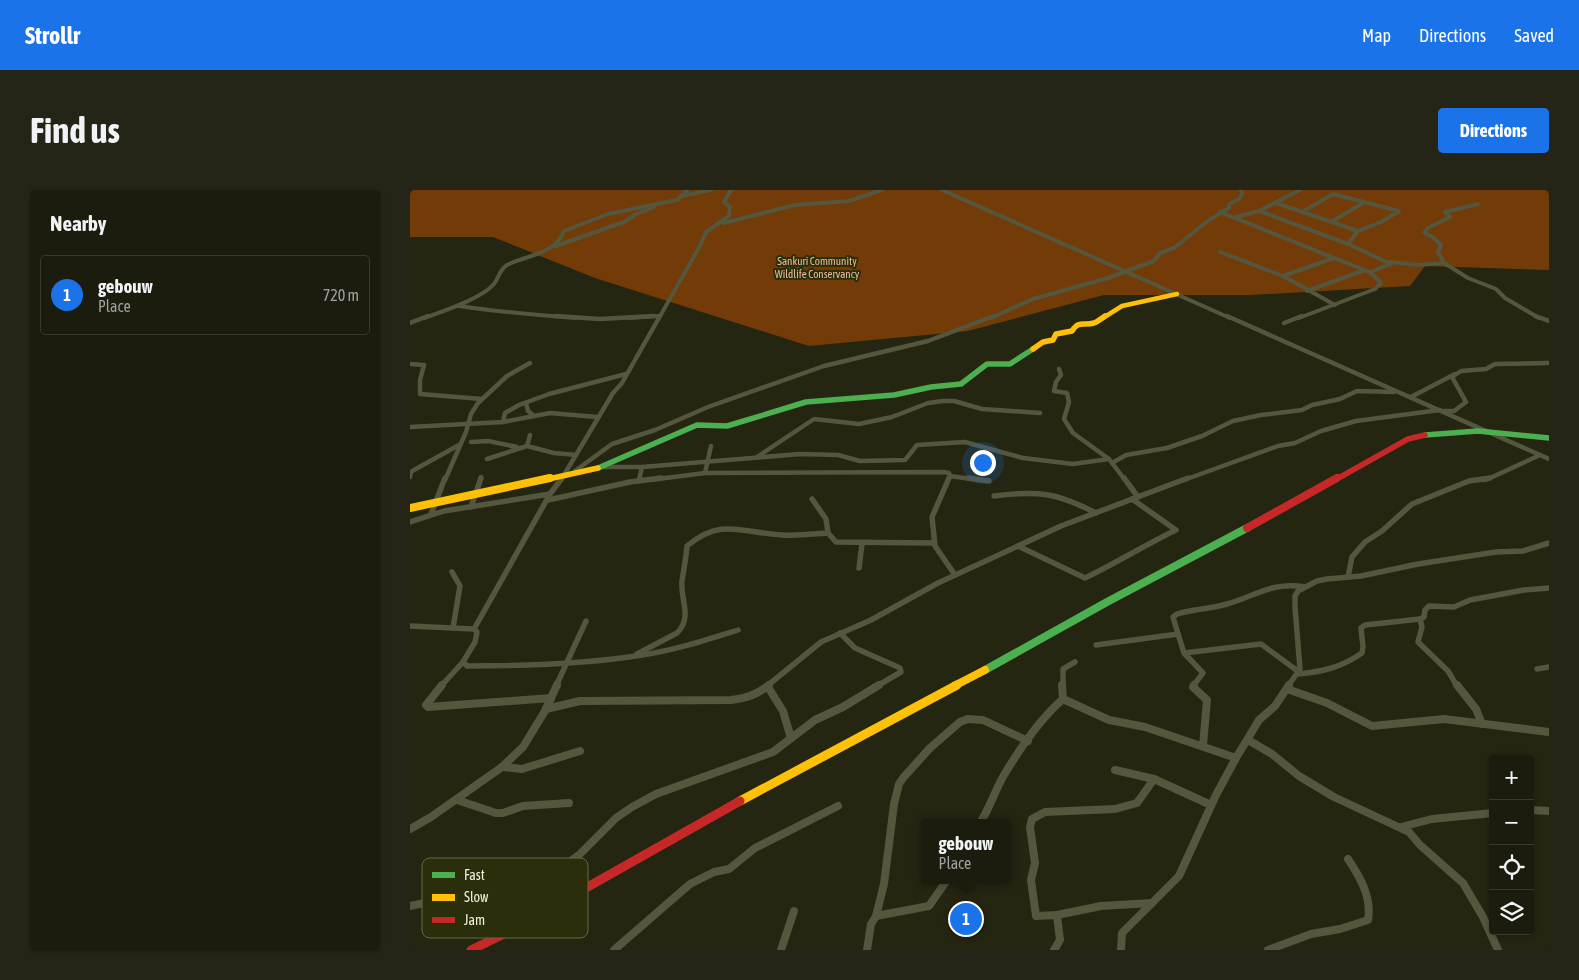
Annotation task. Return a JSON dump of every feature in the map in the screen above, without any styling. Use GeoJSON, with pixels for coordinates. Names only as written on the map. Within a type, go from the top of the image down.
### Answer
{"type":"FeatureCollection","features":[{"type":"Feature","properties":{"kind":"street"},"geometry":{"type":"LineString","coordinates":[[682,196],[687,190]]}},
{"type":"Feature","properties":{"kind":"street"},"geometry":{"type":"LineString","coordinates":[[410,323],[459,306],[494,284],[505,266],[551,247],[624,222],[636,214],[682,196],[711,190]]}},
{"type":"Feature","properties":{"kind":"street"},"geometry":{"type":"LineString","coordinates":[[570,472],[576,455],[615,389],[622,383],[701,244],[704,235],[722,223],[731,211],[730,207],[724,202],[731,190]]}},
{"type":"Feature","properties":{"kind":"street"},"geometry":{"type":"LineString","coordinates":[[722,223],[751,218],[760,213],[814,202],[850,201],[882,190]]}},
{"type":"Feature","properties":{"kind":"street"},"geometry":{"type":"LineString","coordinates":[[942,190],[1549,459]]}},
{"type":"Feature","properties":{"kind":"street"},"geometry":{"type":"LineString","coordinates":[[474,629],[550,494],[570,472],[612,444],[655,430],[708,407],[824,366],[928,341],[1014,309],[1033,299],[1108,278],[1154,261],[1160,253],[1174,248],[1220,212],[1229,208],[1229,204],[1238,199],[1242,194],[1241,190]]}},
{"type":"Feature","properties":{"kind":"street"},"geometry":{"type":"LineString","coordinates":[[1236,217],[1259,211],[1300,190]]}},
{"type":"Feature","properties":{"kind":"street"},"geometry":{"type":"LineString","coordinates":[[1302,212],[1333,194],[1399,211],[1382,222],[1358,231],[1348,244]]}},
{"type":"Feature","properties":{"kind":"street"},"geometry":{"type":"LineString","coordinates":[[551,247],[561,239],[563,232],[599,217],[622,210],[666,202]]}},
{"type":"Feature","properties":{"kind":"street"},"geometry":{"type":"LineString","coordinates":[[1276,203],[1358,231]]}},
{"type":"Feature","properties":{"kind":"street"},"geometry":{"type":"LineString","coordinates":[[1331,222],[1363,203]]}},
{"type":"Feature","properties":{"kind":"street"},"geometry":{"type":"LineString","coordinates":[[1478,204],[1445,212],[1450,217],[1428,228],[1424,234],[1433,237],[1442,245],[1438,252],[1444,263],[1468,278],[1496,289],[1505,298],[1534,316],[1549,320]]}},
{"type":"Feature","properties":{"kind":"street"},"geometry":{"type":"LineString","coordinates":[[1259,211],[1348,244],[1357,251],[1390,262],[1418,265],[1444,263]]}},
{"type":"Feature","properties":{"kind":"street"},"geometry":{"type":"LineString","coordinates":[[1220,212],[1367,271],[1381,283],[1375,289],[1284,323]]}},
{"type":"Feature","properties":{"kind":"street"},"geometry":{"type":"LineString","coordinates":[[1220,252],[1283,276],[1335,305]]}},
{"type":"Feature","properties":{"kind":"street"},"geometry":{"type":"LineString","coordinates":[[1283,276],[1334,258]]}},
{"type":"Feature","properties":{"kind":"street"},"geometry":{"type":"LineString","coordinates":[[1307,291],[1391,264],[1390,262]]}},
{"type":"Feature","properties":{"kind":"street"},"geometry":{"type":"LineString","coordinates":[[600,467],[697,425],[727,426],[806,402],[894,395],[931,387],[961,384],[987,364],[1010,364],[1043,342],[1053,340],[1056,334],[1072,331],[1076,325],[1082,322],[1094,324],[1122,306],[1177,294]]}},
{"type":"Feature","properties":{"kind":"street"},"geometry":{"type":"LineString","coordinates":[[459,306],[506,313],[530,313],[600,319],[659,316]]}},
{"type":"Feature","properties":{"kind":"street"},"geometry":{"type":"LineString","coordinates":[[431,514],[472,414],[482,399],[507,376],[530,363]]}},
{"type":"Feature","properties":{"kind":"street"},"geometry":{"type":"LineString","coordinates":[[1411,397],[1463,369],[1500,364],[1549,363]]}},
{"type":"Feature","properties":{"kind":"street"},"geometry":{"type":"LineString","coordinates":[[410,364],[424,365],[420,380],[420,394],[482,399]]}},
{"type":"Feature","properties":{"kind":"street"},"geometry":{"type":"LineString","coordinates":[[546,709],[580,701],[731,700],[748,698],[768,687],[821,642],[840,632],[871,620],[955,575],[1062,526],[1270,449],[1301,442],[1321,431],[1364,419],[1454,411],[1466,402],[1452,377],[1461,371],[1486,369],[1491,366]]}},
{"type":"Feature","properties":{"kind":"street"},"geometry":{"type":"LineString","coordinates":[[1018,546],[1062,566],[1080,577],[1089,576],[1115,564],[1153,541],[1176,530],[1135,498],[1111,461],[1068,428],[1064,419],[1070,396],[1067,393],[1054,391],[1056,382],[1061,375],[1059,369]]}},
{"type":"Feature","properties":{"kind":"street"},"geometry":{"type":"LineString","coordinates":[[503,422],[505,413],[526,403],[626,374]]}},
{"type":"Feature","properties":{"kind":"street"},"geometry":{"type":"LineString","coordinates":[[410,508],[600,467],[642,467],[800,454],[838,456],[860,460],[905,460],[917,445],[964,442],[1000,450],[1012,455],[1057,463],[1082,464],[1111,461],[1126,455],[1156,451],[1202,436],[1233,421],[1271,413],[1302,410],[1312,404],[1340,399],[1357,391],[1397,392]]}},
{"type":"Feature","properties":{"kind":"street"},"geometry":{"type":"LineString","coordinates":[[756,459],[814,418],[859,424],[892,418],[928,403],[944,401],[954,401],[982,409],[1040,413]]}},
{"type":"Feature","properties":{"kind":"street"},"geometry":{"type":"LineString","coordinates":[[526,403],[528,412],[534,416]]}},
{"type":"Feature","properties":{"kind":"street"},"geometry":{"type":"LineString","coordinates":[[410,432],[412,427],[503,422],[550,413],[597,418]]}},
{"type":"Feature","properties":{"kind":"street"},"geometry":{"type":"LineString","coordinates":[[588,887],[778,780],[984,671],[1116,597],[1304,498],[1408,439],[1427,433],[1485,430],[1549,438]]}},
{"type":"Feature","properties":{"kind":"street"},"geometry":{"type":"LineString","coordinates":[[527,446],[530,435]]}},
{"type":"Feature","properties":{"kind":"street"},"geometry":{"type":"LineString","coordinates":[[471,442],[488,441],[519,447]]}},
{"type":"Feature","properties":{"kind":"street"},"geometry":{"type":"LineString","coordinates":[[410,477],[411,472],[414,470],[460,445]]}},
{"type":"Feature","properties":{"kind":"street"},"geometry":{"type":"LineString","coordinates":[[487,459],[519,447],[527,446],[554,453],[576,455]]}},
{"type":"Feature","properties":{"kind":"street"},"geometry":{"type":"LineString","coordinates":[[705,473],[711,446]]}},
{"type":"Feature","properties":{"kind":"street"},"geometry":{"type":"LineString","coordinates":[[1348,577],[1352,557],[1365,542],[1382,531],[1412,504],[1469,481],[1488,479],[1540,455]]}},
{"type":"Feature","properties":{"kind":"street"},"geometry":{"type":"LineString","coordinates":[[639,481],[642,467]]}},
{"type":"Feature","properties":{"kind":"street"},"geometry":{"type":"LineString","coordinates":[[548,500],[564,495],[639,481],[705,473],[943,472],[949,473],[950,476],[989,481]]}},
{"type":"Feature","properties":{"kind":"street"},"geometry":{"type":"LineString","coordinates":[[950,476],[932,517],[934,543],[955,575]]}},
{"type":"Feature","properties":{"kind":"street"},"geometry":{"type":"LineString","coordinates":[[471,507],[480,477]]}},
{"type":"Feature","properties":{"kind":"street"},"geometry":{"type":"LineString","coordinates":[[994,496],[1028,491],[1057,495],[1096,513]]}},
{"type":"Feature","properties":{"kind":"street"},"geometry":{"type":"LineString","coordinates":[[410,522],[431,514],[550,494]]}},
{"type":"Feature","properties":{"kind":"street"},"geometry":{"type":"LineString","coordinates":[[812,499],[826,519],[828,533],[832,540],[836,542],[862,544],[934,543]]}},
{"type":"Feature","properties":{"kind":"street"},"geometry":{"type":"LineString","coordinates":[[631,657],[677,633],[682,628],[686,613],[682,582],[686,567],[687,546],[707,530],[736,529],[780,535],[828,533]]}},
{"type":"Feature","properties":{"kind":"street"},"geometry":{"type":"LineString","coordinates":[[859,568],[862,544]]}},
{"type":"Feature","properties":{"kind":"street"},"geometry":{"type":"LineString","coordinates":[[1121,950],[1122,933],[1140,918],[1179,876],[1211,806],[1236,758],[1259,720],[1275,706],[1298,673],[1301,665],[1295,596],[1298,591],[1327,578],[1361,576],[1432,562],[1496,552],[1528,550],[1547,545]]}},
{"type":"Feature","properties":{"kind":"street"},"geometry":{"type":"LineString","coordinates":[[452,572],[460,586],[453,628]]}},
{"type":"Feature","properties":{"kind":"street"},"geometry":{"type":"LineString","coordinates":[[1202,746],[1207,700],[1193,687],[1203,673],[1184,653],[1173,617],[1176,614],[1228,604],[1277,585],[1293,584],[1305,587]]}},
{"type":"Feature","properties":{"kind":"street"},"geometry":{"type":"LineString","coordinates":[[1184,653],[1261,644],[1298,673],[1327,671],[1357,657],[1364,651],[1361,628],[1365,625],[1420,619],[1424,617],[1425,610],[1429,606],[1454,607],[1470,600],[1524,590],[1549,588]]}},
{"type":"Feature","properties":{"kind":"street"},"geometry":{"type":"LineString","coordinates":[[1420,619],[1422,627],[1418,642],[1448,671],[1460,691],[1476,709],[1482,724]]}},
{"type":"Feature","properties":{"kind":"street"},"geometry":{"type":"LineString","coordinates":[[410,829],[457,800],[502,767],[523,747],[546,709],[586,621]]}},
{"type":"Feature","properties":{"kind":"street"},"geometry":{"type":"LineString","coordinates":[[410,626],[474,629]]}},
{"type":"Feature","properties":{"kind":"street"},"geometry":{"type":"LineString","coordinates":[[474,629],[477,632],[475,642],[463,662],[430,699],[426,705],[428,707],[551,698]]}},
{"type":"Feature","properties":{"kind":"street"},"geometry":{"type":"LineString","coordinates":[[463,662],[466,666],[568,663],[631,657],[738,630]]}},
{"type":"Feature","properties":{"kind":"street"},"geometry":{"type":"LineString","coordinates":[[575,858],[616,818],[632,806],[656,794],[773,752],[815,720],[843,707],[901,672],[900,668],[855,648],[840,632]]}},
{"type":"Feature","properties":{"kind":"street"},"geometry":{"type":"LineString","coordinates":[[1096,645],[1178,634]]}},
{"type":"Feature","properties":{"kind":"street"},"geometry":{"type":"LineString","coordinates":[[1063,699],[1062,672],[1063,669],[1074,662]]}},
{"type":"Feature","properties":{"kind":"street"},"geometry":{"type":"LineString","coordinates":[[1537,668],[1549,667]]}},
{"type":"Feature","properties":{"kind":"street"},"geometry":{"type":"LineString","coordinates":[[768,687],[779,701],[786,716],[791,738]]}},
{"type":"Feature","properties":{"kind":"street"},"geometry":{"type":"LineString","coordinates":[[1287,689],[1327,703],[1372,726],[1435,719],[1549,732]]}},
{"type":"Feature","properties":{"kind":"street"},"geometry":{"type":"LineString","coordinates":[[1063,699],[1109,720],[1145,727],[1236,758]]}},
{"type":"Feature","properties":{"kind":"street"},"geometry":{"type":"LineString","coordinates":[[982,819],[990,807],[1003,776],[1050,710],[1063,699]]}},
{"type":"Feature","properties":{"kind":"street"},"geometry":{"type":"LineString","coordinates":[[867,950],[871,924],[876,916],[884,884],[894,804],[899,784],[903,778],[930,748],[960,722],[968,718],[983,720],[1028,741]]}},
{"type":"Feature","properties":{"kind":"street"},"geometry":{"type":"LineString","coordinates":[[1248,740],[1272,754],[1299,776],[1334,797],[1378,819],[1410,832],[1420,845],[1463,883],[1483,918],[1498,950]]}},
{"type":"Feature","properties":{"kind":"street"},"geometry":{"type":"LineString","coordinates":[[502,767],[522,769],[580,751]]}},
{"type":"Feature","properties":{"kind":"street"},"geometry":{"type":"LineString","coordinates":[[1115,770],[1154,779],[1211,806]]}},
{"type":"Feature","properties":{"kind":"street"},"geometry":{"type":"LineString","coordinates":[[1152,903],[1101,906],[1057,915],[1036,916],[1031,880],[1035,863],[1030,827],[1032,819],[1045,812],[1116,809],[1137,803],[1154,779]]}},
{"type":"Feature","properties":{"kind":"street"},"geometry":{"type":"LineString","coordinates":[[457,800],[496,813],[503,813],[523,806],[569,803]]}},
{"type":"Feature","properties":{"kind":"street"},"geometry":{"type":"LineString","coordinates":[[614,950],[690,884],[714,872],[729,869],[754,848],[838,806]]}},
{"type":"Feature","properties":{"kind":"street"},"geometry":{"type":"LineString","coordinates":[[1534,810],[1549,811]]}},
{"type":"Feature","properties":{"kind":"street"},"geometry":{"type":"LineString","coordinates":[[1401,827],[1432,819],[1489,812]]}},
{"type":"Feature","properties":{"kind":"street"},"geometry":{"type":"LineString","coordinates":[[1268,950],[1311,934],[1340,929],[1368,920],[1369,908],[1366,895],[1361,880],[1348,859]]}},
{"type":"Feature","properties":{"kind":"street"},"geometry":{"type":"LineString","coordinates":[[876,916],[929,906],[939,894],[944,884]]}},
{"type":"Feature","properties":{"kind":"street"},"geometry":{"type":"LineString","coordinates":[[781,950],[794,911]]}},
{"type":"Feature","properties":{"kind":"street"},"geometry":{"type":"LineString","coordinates":[[1054,950],[1060,940],[1057,915]]}},
{"type":"Feature","properties":{"kind":"street"},"geometry":{"type":"LineString","coordinates":[[471,950],[496,938]]}},
{"type":"Feature","properties":{"kind":"green space","name":"Sankuri Community Wildlife Conservancy"},"geometry":{"type":"Polygon","coordinates":[[[410,190],[1549,190],[1549,270],[1425,266],[1410,286],[1250,295],[1104,295],[968,331],[809,346],[595,278],[493,237],[410,237],[410,190]]]}},
{"type":"Feature","properties":{"kind":"traffic: fast"},"geometry":{"type":"LineString","coordinates":[[598,468],[697,425],[727,426],[806,402],[894,395],[931,387],[961,384],[987,364],[1010,364],[1033,349]]}},
{"type":"Feature","properties":{"kind":"traffic: fast"},"geometry":{"type":"LineString","coordinates":[[1425,435],[1478,431],[1549,438]]}},
{"type":"Feature","properties":{"kind":"traffic: fast"},"geometry":{"type":"LineString","coordinates":[[985,670],[1107,602],[1247,528]]}},
{"type":"Feature","properties":{"kind":"traffic: slow"},"geometry":{"type":"LineString","coordinates":[[1033,349],[1043,342],[1053,340],[1056,334],[1072,331],[1076,325],[1082,322],[1094,323],[1122,306],[1177,294]]}},
{"type":"Feature","properties":{"kind":"traffic: slow"},"geometry":{"type":"LineString","coordinates":[[410,508],[598,468]]}},
{"type":"Feature","properties":{"kind":"traffic: slow"},"geometry":{"type":"LineString","coordinates":[[740,801],[985,670]]}},
{"type":"Feature","properties":{"kind":"traffic: jam"},"geometry":{"type":"LineString","coordinates":[[1247,528],[1408,439],[1425,435]]}},
{"type":"Feature","properties":{"kind":"traffic: jam"},"geometry":{"type":"LineString","coordinates":[[588,887],[740,801]]}},
{"type":"Feature","properties":{"kind":"traffic: jam"},"geometry":{"type":"LineString","coordinates":[[471,950],[496,938]]}},
{"type":"Feature","properties":{"kind":"place","name":"gebouw"},"geometry":{"type":"Point","coordinates":[966,919]}}]}
